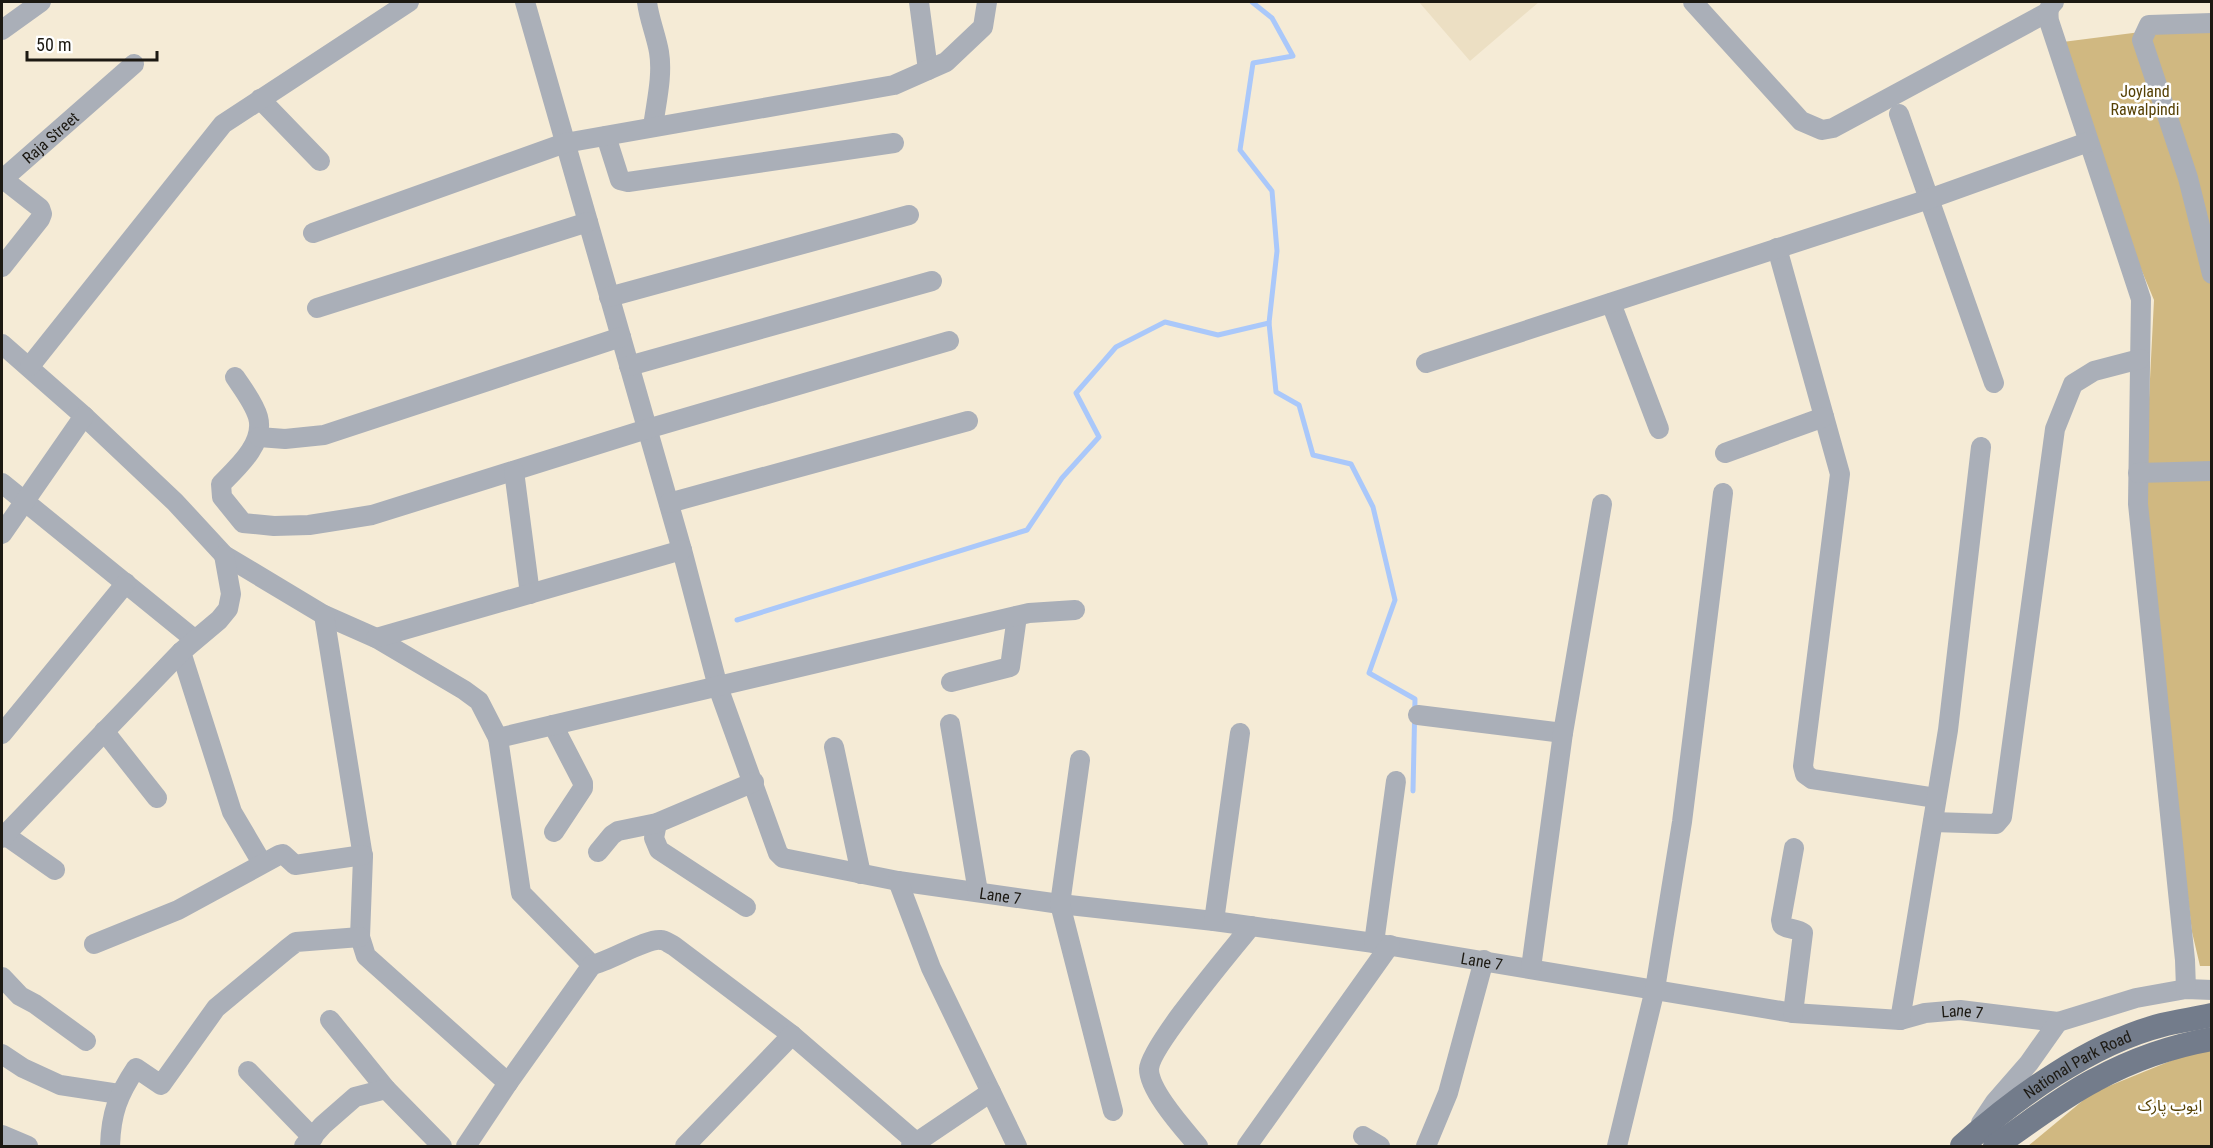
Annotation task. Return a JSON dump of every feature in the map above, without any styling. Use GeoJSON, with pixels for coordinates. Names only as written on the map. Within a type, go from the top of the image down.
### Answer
{"type":"FeatureCollection","features":[{"type":"Feature","properties":{"kind":"main road","name":"National Park Road"},"geometry":{"type":"LineString","coordinates":[[1967,1142],[2060,1071],[2107,1046],[2160,1026],[2211,1015]]}},
{"type":"Feature","properties":{"kind":"main road","name":"National Park Road"},"geometry":{"type":"LineString","coordinates":[[1995,1146],[2094,1080],[2191,1042],[2211,1039]]}},
{"type":"Feature","properties":{"kind":"street"},"geometry":{"type":"LineString","coordinates":[[2,30],[41,2]]}},
{"type":"Feature","properties":{"kind":"street"},"geometry":{"type":"LineString","coordinates":[[30,366],[223,124],[409,2]]}},
{"type":"Feature","properties":{"kind":"street"},"geometry":{"type":"LineString","coordinates":[[525,2],[669,503],[718,687],[754,782],[657,823],[618,831],[598,852]]}},
{"type":"Feature","properties":{"kind":"street"},"geometry":{"type":"LineString","coordinates":[[647,2],[659,52],[660,70],[653,127]]}},
{"type":"Feature","properties":{"kind":"street"},"geometry":{"type":"LineString","coordinates":[[919,2],[928,70]]}},
{"type":"Feature","properties":{"kind":"street"},"geometry":{"type":"LineString","coordinates":[[313,233],[565,143],[894,85],[946,62],[983,27],[987,2]]}},
{"type":"Feature","properties":{"kind":"street"},"geometry":{"type":"LineString","coordinates":[[1693,2],[1801,121],[1822,130],[1833,128],[2051,7]]}},
{"type":"Feature","properties":{"kind":"street"},"geometry":{"type":"LineString","coordinates":[[2051,7],[2049,21],[2141,299],[2138,504],[2185,960],[2186,989]]}},
{"type":"Feature","properties":{"kind":"street"},"geometry":{"type":"LineString","coordinates":[[2211,23],[2149,25],[2142,40],[2188,178],[2211,274]]}},
{"type":"Feature","properties":{"kind":"street","name":"Raja Street"},"geometry":{"type":"LineString","coordinates":[[2,267],[42,214],[40,208],[2,180],[134,64]]}},
{"type":"Feature","properties":{"kind":"street"},"geometry":{"type":"LineString","coordinates":[[260,99],[320,161]]}},
{"type":"Feature","properties":{"kind":"street"},"geometry":{"type":"LineString","coordinates":[[1899,114],[1995,383]]}},
{"type":"Feature","properties":{"kind":"street"},"geometry":{"type":"LineString","coordinates":[[606,136],[620,180],[628,182],[894,143]]}},
{"type":"Feature","properties":{"kind":"street"},"geometry":{"type":"LineString","coordinates":[[1426,363],[1929,199],[2088,142]]}},
{"type":"Feature","properties":{"kind":"street"},"geometry":{"type":"LineString","coordinates":[[609,297],[909,215]]}},
{"type":"Feature","properties":{"kind":"street"},"geometry":{"type":"LineString","coordinates":[[317,308],[588,222]]}},
{"type":"Feature","properties":{"kind":"street"},"geometry":{"type":"LineString","coordinates":[[1778,248],[1840,474],[1803,766],[1804,774],[1812,779],[1936,798]]}},
{"type":"Feature","properties":{"kind":"street"},"geometry":{"type":"LineString","coordinates":[[629,366],[932,281]]}},
{"type":"Feature","properties":{"kind":"street"},"geometry":{"type":"LineString","coordinates":[[1611,303],[1659,429]]}},
{"type":"Feature","properties":{"kind":"street"},"geometry":{"type":"LineString","coordinates":[[259,437],[285,440],[324,435],[621,337]]}},
{"type":"Feature","properties":{"kind":"street"},"geometry":{"type":"LineString","coordinates":[[235,377],[258,415],[259,437],[242,462],[221,484],[222,497],[243,523],[274,526],[309,525],[372,515],[647,429],[949,341]]}},
{"type":"Feature","properties":{"kind":"street"},"geometry":{"type":"LineString","coordinates":[[2,344],[30,366],[175,502],[224,555],[324,615],[376,638],[479,701],[498,738],[521,893],[592,965]]}},
{"type":"Feature","properties":{"kind":"street"},"geometry":{"type":"LineString","coordinates":[[1933,822],[1996,824],[2002,817],[2055,429],[2073,384],[2094,371],[2140,359]]}},
{"type":"Feature","properties":{"kind":"street"},"geometry":{"type":"LineString","coordinates":[[2,534],[84,416]]}},
{"type":"Feature","properties":{"kind":"street"},"geometry":{"type":"LineString","coordinates":[[1725,453],[1824,417]]}},
{"type":"Feature","properties":{"kind":"street"},"geometry":{"type":"LineString","coordinates":[[669,503],[968,421]]}},
{"type":"Feature","properties":{"kind":"street"},"geometry":{"type":"LineString","coordinates":[[1900,1020],[1948,730],[1981,447]]}},
{"type":"Feature","properties":{"kind":"street"},"geometry":{"type":"LineString","coordinates":[[514,471],[530,594]]}},
{"type":"Feature","properties":{"kind":"street"},"geometry":{"type":"LineString","coordinates":[[2138,472],[2211,471]]}},
{"type":"Feature","properties":{"kind":"street"},"geometry":{"type":"LineString","coordinates":[[2,483],[126,583],[188,645],[232,812],[262,863]]}},
{"type":"Feature","properties":{"kind":"street"},"geometry":{"type":"LineString","coordinates":[[1617,1146],[1655,989],[1682,822],[1724,493]]}},
{"type":"Feature","properties":{"kind":"street"},"geometry":{"type":"LineString","coordinates":[[1531,968],[1563,733],[1602,504]]}},
{"type":"Feature","properties":{"kind":"street"},"geometry":{"type":"LineString","coordinates":[[376,638],[682,550]]}},
{"type":"Feature","properties":{"kind":"street"},"geometry":{"type":"LineString","coordinates":[[55,870],[2,835],[188,645],[219,620],[228,609],[231,594],[224,555]]}},
{"type":"Feature","properties":{"kind":"street"},"geometry":{"type":"LineString","coordinates":[[2,734],[126,583]]}},
{"type":"Feature","properties":{"kind":"street"},"geometry":{"type":"LineString","coordinates":[[498,738],[1017,616],[1075,610]]}},
{"type":"Feature","properties":{"kind":"street"},"geometry":{"type":"LineString","coordinates":[[324,615],[363,855],[360,937],[366,956],[508,1083]]}},
{"type":"Feature","properties":{"kind":"street"},"geometry":{"type":"LineString","coordinates":[[951,682],[1010,667],[1017,616]]}},
{"type":"Feature","properties":{"kind":"street"},"geometry":{"type":"LineString","coordinates":[[1418,715],[1563,733]]}},
{"type":"Feature","properties":{"kind":"street"},"geometry":{"type":"LineString","coordinates":[[950,724],[978,892]]}},
{"type":"Feature","properties":{"kind":"street"},"geometry":{"type":"LineString","coordinates":[[553,725],[583,783],[583,788],[554,832]]}},
{"type":"Feature","properties":{"kind":"street"},"geometry":{"type":"LineString","coordinates":[[104,732],[157,798]]}},
{"type":"Feature","properties":{"kind":"street"},"geometry":{"type":"LineString","coordinates":[[1214,921],[1240,733]]}},
{"type":"Feature","properties":{"kind":"street"},"geometry":{"type":"LineString","coordinates":[[834,747],[861,874]]}},
{"type":"Feature","properties":{"kind":"street"},"geometry":{"type":"LineString","coordinates":[[1080,760],[1060,904],[1113,1111]]}},
{"type":"Feature","properties":{"kind":"street"},"geometry":{"type":"LineString","coordinates":[[1247,1146],[1382,944],[1396,781]]}},
{"type":"Feature","properties":{"kind":"street","name":"Lane 7"},"geometry":{"type":"LineString","coordinates":[[754,782],[778,853],[790,861],[898,881],[1060,904],[1214,921],[1382,944],[1793,1013],[1900,1020],[1925,1013],[1960,1010],[2058,1022],[2136,998],[2186,989],[2211,990]]}},
{"type":"Feature","properties":{"kind":"street"},"geometry":{"type":"LineString","coordinates":[[657,823],[654,838],[659,850],[746,907]]}},
{"type":"Feature","properties":{"kind":"street"},"geometry":{"type":"LineString","coordinates":[[1793,1013],[1803,933],[1799,930],[1785,928],[1781,920],[1794,848]]}},
{"type":"Feature","properties":{"kind":"street"},"geometry":{"type":"LineString","coordinates":[[94,944],[178,909],[283,854],[295,865],[363,855]]}},
{"type":"Feature","properties":{"kind":"street"},"geometry":{"type":"LineString","coordinates":[[898,881],[931,968],[1017,1146]]}},
{"type":"Feature","properties":{"kind":"street"},"geometry":{"type":"LineString","coordinates":[[1198,1146],[1174,1118],[1155,1088],[1149,1070],[1153,1058],[1191,1002],[1251,926]]}},
{"type":"Feature","properties":{"kind":"street"},"geometry":{"type":"LineString","coordinates":[[110,1146],[112,1121],[119,1094],[136,1068],[162,1085],[216,1008],[296,942],[360,937]]}},
{"type":"Feature","properties":{"kind":"street"},"geometry":{"type":"LineString","coordinates":[[466,1146],[592,965],[606,962],[646,943],[661,940],[674,946],[792,1035],[914,1144],[991,1092]]}},
{"type":"Feature","properties":{"kind":"street"},"geometry":{"type":"LineString","coordinates":[[1426,1146],[1448,1093],[1485,960]]}},
{"type":"Feature","properties":{"kind":"street"},"geometry":{"type":"LineString","coordinates":[[2,978],[20,996],[35,1004],[86,1041]]}},
{"type":"Feature","properties":{"kind":"street"},"geometry":{"type":"LineString","coordinates":[[330,1020],[386,1089],[442,1146]]}},
{"type":"Feature","properties":{"kind":"street"},"geometry":{"type":"LineString","coordinates":[[1967,1142],[1995,1102],[2029,1063],[2058,1022]]}},
{"type":"Feature","properties":{"kind":"street"},"geometry":{"type":"LineString","coordinates":[[685,1146],[792,1035]]}},
{"type":"Feature","properties":{"kind":"street"},"geometry":{"type":"LineString","coordinates":[[2,1054],[23,1068],[60,1085],[119,1094]]}},
{"type":"Feature","properties":{"kind":"street"},"geometry":{"type":"LineString","coordinates":[[248,1071],[309,1142],[323,1125],[355,1096],[386,1089]]}},
{"type":"Feature","properties":{"kind":"street"},"geometry":{"type":"LineString","coordinates":[[2,1136],[28,1146]]}},
{"type":"Feature","properties":{"kind":"street"},"geometry":{"type":"LineString","coordinates":[[1363,1136],[1380,1146]]}},
{"type":"Feature","properties":{"kind":"shaded area"},"geometry":{"type":"Polygon","coordinates":[[[1419,2],[1539,2],[1470,61],[1419,2]]]}},
{"type":"Feature","properties":{"kind":"green space","name":"Joyland Rawalpindi"},"geometry":{"type":"Polygon","coordinates":[[[2211,23],[2211,966],[2200,966],[2192,932],[2143,517],[2154,300],[2047,44],[2211,23]]]}},
{"type":"Feature","properties":{"kind":"green space","name":"ایوب پارک"},"geometry":{"type":"Polygon","coordinates":[[[2211,1050],[2211,1146],[2028,1146],[2092,1093],[2190,1053],[2211,1050]]]}},
{"type":"Feature","properties":{"kind":"waterway"},"geometry":{"type":"LineString","coordinates":[[737,620],[1027,530],[1062,478],[1099,437],[1076,393],[1116,347],[1165,322],[1218,335],[1269,323],[1277,251],[1272,191],[1240,150],[1253,63],[1293,56],[1272,18],[1252,2]]}},
{"type":"Feature","properties":{"kind":"waterway"},"geometry":{"type":"LineString","coordinates":[[1269,323],[1276,392],[1299,405],[1313,455],[1351,464],[1373,507],[1395,600],[1369,673],[1415,699],[1413,791]]}}]}
